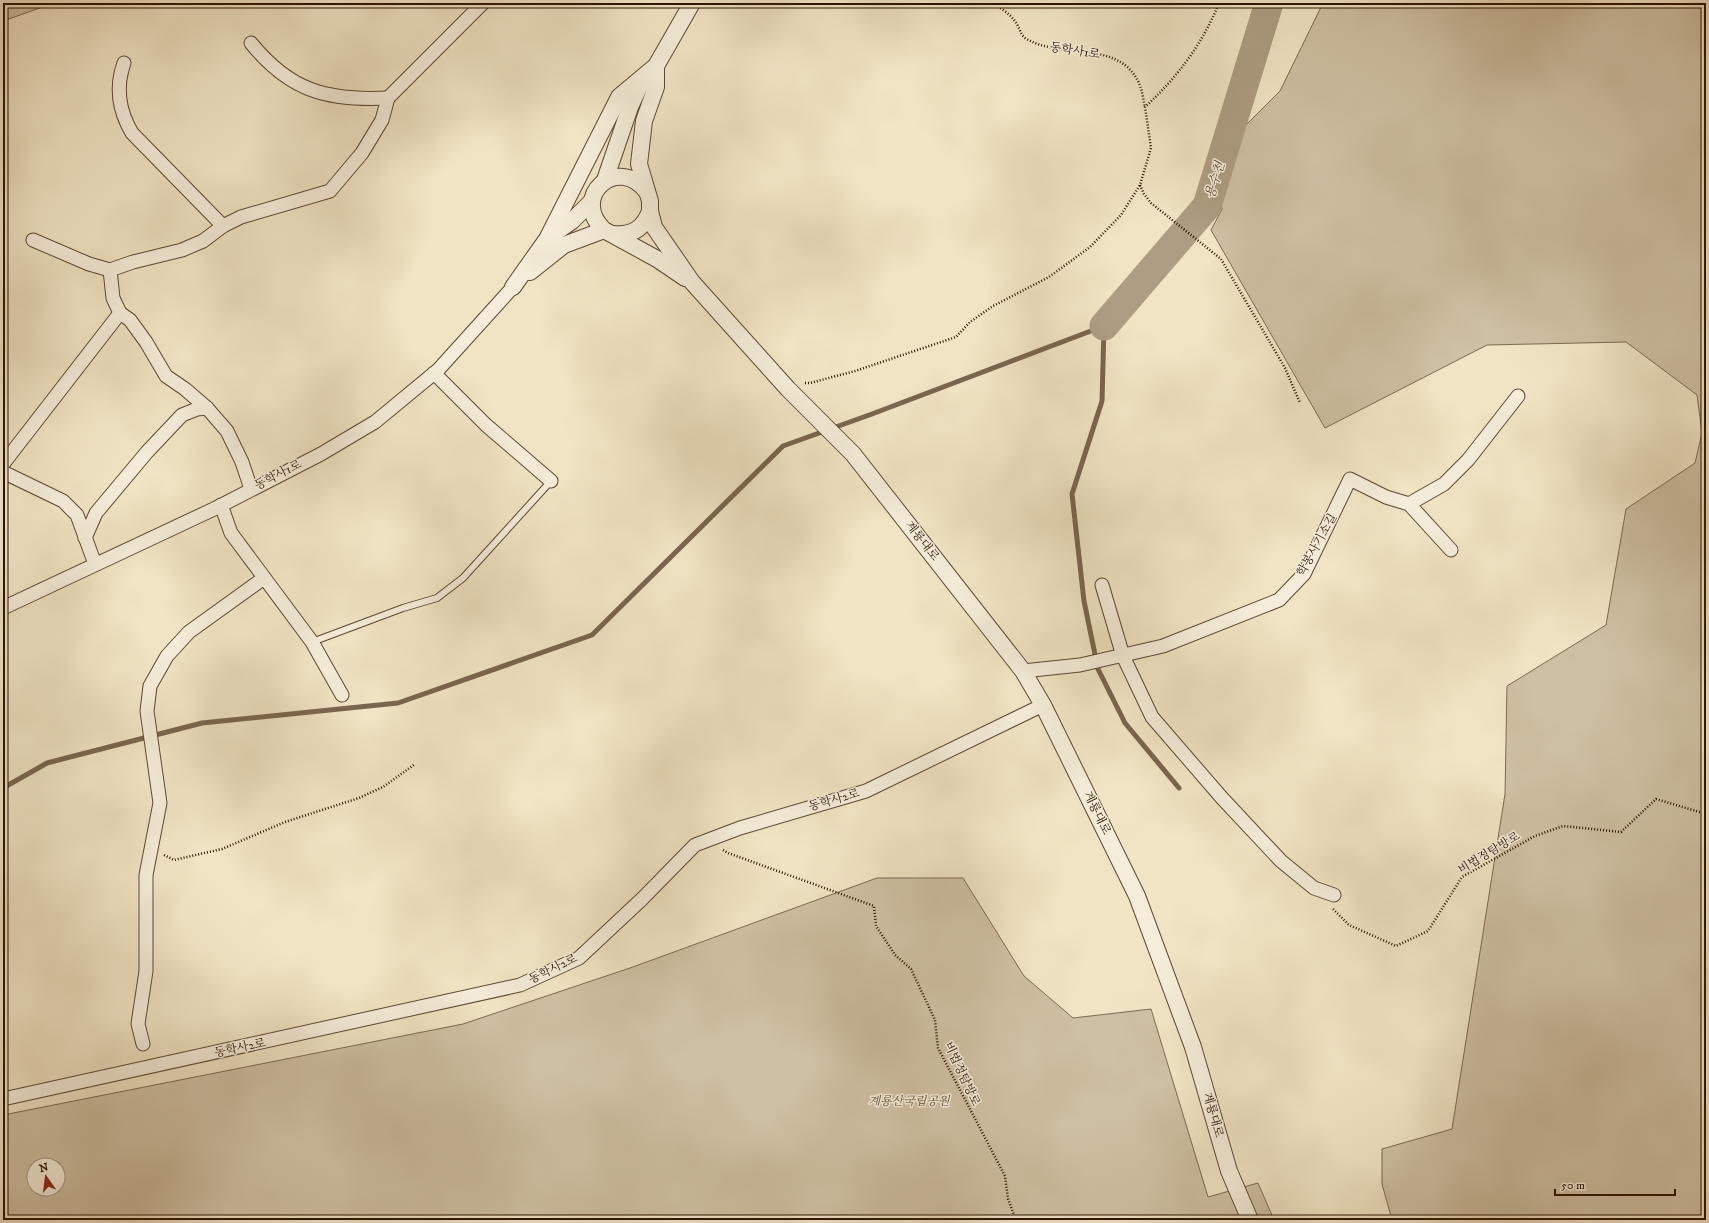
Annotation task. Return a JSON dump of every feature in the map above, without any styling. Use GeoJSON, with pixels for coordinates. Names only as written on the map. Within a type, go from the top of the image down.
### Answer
{"type":"FeatureCollection","features":[{"type":"Feature","properties":{"kind":"street"},"geometry":{"type":"LineString","coordinates":[[33,240],[89,264],[110,270],[133,262],[182,250],[204,241],[223,226],[241,216],[330,191],[362,153],[382,120],[388,98],[483,3]]}},
{"type":"Feature","properties":{"kind":"street"},"geometry":{"type":"LineString","coordinates":[[514,286],[547,239],[619,97],[656,66],[692,3]]}},
{"type":"Feature","properties":{"kind":"street"},"geometry":{"type":"LineString","coordinates":[[251,43],[266,62],[305,88],[336,97],[367,99],[388,98]]}},
{"type":"Feature","properties":{"kind":"street"},"geometry":{"type":"LineString","coordinates":[[124,63],[120,76],[122,117],[132,133],[223,226]]}},
{"type":"Feature","properties":{"kind":"street"},"geometry":{"type":"LineString","coordinates":[[656,66],[656,87],[644,121],[639,164],[650,201],[650,211],[654,227],[692,282],[788,389]]}},
{"type":"Feature","properties":{"kind":"street"},"geometry":{"type":"LineString","coordinates":[[547,239],[572,221],[592,201],[598,187],[605,180],[630,107],[643,78]]}},
{"type":"Feature","properties":{"kind":"street"},"geometry":{"type":"LineString","coordinates":[[605,180],[624,176],[633,178],[641,184],[647,192]]}},
{"type":"Feature","properties":{"kind":"street"},"geometry":{"type":"LineString","coordinates":[[592,201],[593,214],[597,223],[608,232],[692,282]]}},
{"type":"Feature","properties":{"kind":"street"},"geometry":{"type":"LineString","coordinates":[[514,286],[564,245],[608,232],[623,235],[632,233],[641,228],[647,220],[650,211]]}},
{"type":"Feature","properties":{"kind":"street"},"geometry":{"type":"LineString","coordinates":[[110,270],[113,298],[120,313],[130,320],[166,376],[185,388],[227,431],[242,462],[251,488]]}},
{"type":"Feature","properties":{"kind":"street","name":"동학사1로"},"geometry":{"type":"LineString","coordinates":[[3,608],[221,505],[251,488],[321,454],[375,422],[434,373],[514,286]]}},
{"type":"Feature","properties":{"kind":"street"},"geometry":{"type":"LineString","coordinates":[[3,464],[120,313]]}},
{"type":"Feature","properties":{"kind":"street"},"geometry":{"type":"LineString","coordinates":[[434,373],[486,425],[551,481]]}},
{"type":"Feature","properties":{"kind":"street","name":"계룡대로"},"geometry":{"type":"LineString","coordinates":[[788,389],[853,454],[1023,671],[1043,705],[1137,896],[1193,1047],[1229,1170],[1250,1220]]}},
{"type":"Feature","properties":{"kind":"street"},"geometry":{"type":"LineString","coordinates":[[1451,550],[1409,504],[1444,484],[1468,460],[1518,396]]}},
{"type":"Feature","properties":{"kind":"street"},"geometry":{"type":"LineString","coordinates":[[85,538],[96,513],[147,452],[182,415],[196,409],[206,408]]}},
{"type":"Feature","properties":{"kind":"street"},"geometry":{"type":"LineString","coordinates":[[3,472],[63,501],[76,515],[95,564]]}},
{"type":"Feature","properties":{"kind":"street","name":"학봉사기소길"},"geometry":{"type":"LineString","coordinates":[[1023,671],[1080,666],[1163,646],[1279,600],[1304,574],[1350,479],[1386,497],[1409,504]]}},
{"type":"Feature","properties":{"kind":"street"},"geometry":{"type":"LineString","coordinates":[[221,505],[231,533],[312,642],[342,695]]}},
{"type":"Feature","properties":{"kind":"street"},"geometry":{"type":"LineString","coordinates":[[143,1044],[138,1024],[146,971],[146,875],[160,804],[147,711],[150,686],[167,656],[189,632],[264,578]]}},
{"type":"Feature","properties":{"kind":"street"},"geometry":{"type":"LineString","coordinates":[[1102,584],[1123,656],[1152,717],[1222,798],[1281,861],[1314,888],[1334,895]]}},
{"type":"Feature","properties":{"kind":"street","name":"동학사2로"},"geometry":{"type":"LineString","coordinates":[[3,1099],[520,985],[579,958],[642,899],[695,845],[805,808],[866,791],[1043,705]]}},
{"type":"Feature","properties":{"kind":"lane"},"geometry":{"type":"LineString","coordinates":[[312,642],[403,608],[437,598],[463,578],[551,481]]}},
{"type":"Feature","properties":{"kind":"path","name":"동학사1로"},"geometry":{"type":"LineString","coordinates":[[788,389],[800,382],[810,383],[855,372],[956,337],[970,322],[993,306],[1049,277],[1090,247],[1121,215],[1140,185],[1151,148],[1145,107],[1138,81],[1127,66],[1116,58],[1090,52],[1045,47],[1024,37],[1014,20],[993,3]]}},
{"type":"Feature","properties":{"kind":"path"},"geometry":{"type":"LineString","coordinates":[[1145,107],[1163,91],[1192,56],[1220,3]]}},
{"type":"Feature","properties":{"kind":"path"},"geometry":{"type":"LineString","coordinates":[[1140,185],[1144,194],[1151,203],[1221,259],[1285,368],[1300,403]]}},
{"type":"Feature","properties":{"kind":"path"},"geometry":{"type":"LineString","coordinates":[[151,848],[174,860],[222,849],[285,822],[359,798],[383,787],[415,764]]}},
{"type":"Feature","properties":{"kind":"path","name":"비법정탐방로"},"geometry":{"type":"LineString","coordinates":[[1314,888],[1349,925],[1396,946],[1428,931],[1462,877],[1534,836],[1563,826],[1621,832],[1656,799],[1706,814]]}},
{"type":"Feature","properties":{"kind":"path","name":"비법정탐방로"},"geometry":{"type":"LineString","coordinates":[[710,839],[728,853],[874,906],[876,926],[895,955],[911,970],[935,1020],[938,1048],[1005,1176],[1008,1199],[1016,1220]]}},
{"type":"Feature","properties":{"kind":"green space"},"geometry":{"type":"Polygon","coordinates":[[[3,3],[54,3],[3,21],[3,3]]]}},
{"type":"Feature","properties":{"kind":"green space"},"geometry":{"type":"Polygon","coordinates":[[[1323,3],[1706,3],[1706,1220],[1392,1220],[1382,1184],[1382,1149],[1452,1129],[1505,794],[1507,686],[1606,625],[1626,509],[1695,463],[1702,433],[1697,395],[1626,342],[1487,345],[1325,428],[1211,230],[1222,209],[1220,196],[1222,176],[1230,147],[1243,128],[1280,91],[1323,3]]]}},
{"type":"Feature","properties":{"kind":"green space","name":"계룡산국립공원"},"geometry":{"type":"Polygon","coordinates":[[[877,878],[963,878],[1024,976],[1073,1018],[1151,1009],[1208,1197],[1258,1183],[1274,1220],[3,1220],[3,1115],[463,1024],[630,968],[877,878]]]}},
{"type":"Feature","properties":{"kind":"waterway","name":"용수천"},"geometry":{"type":"LineString","coordinates":[[1104,326],[1207,206],[1269,3]]}},
{"type":"Feature","properties":{"kind":"waterway"},"geometry":{"type":"LineString","coordinates":[[3,788],[47,763],[202,723],[398,703],[592,635],[783,446],[1104,326],[1102,401],[1072,494],[1084,601],[1098,669],[1125,723],[1179,788]]}}]}
